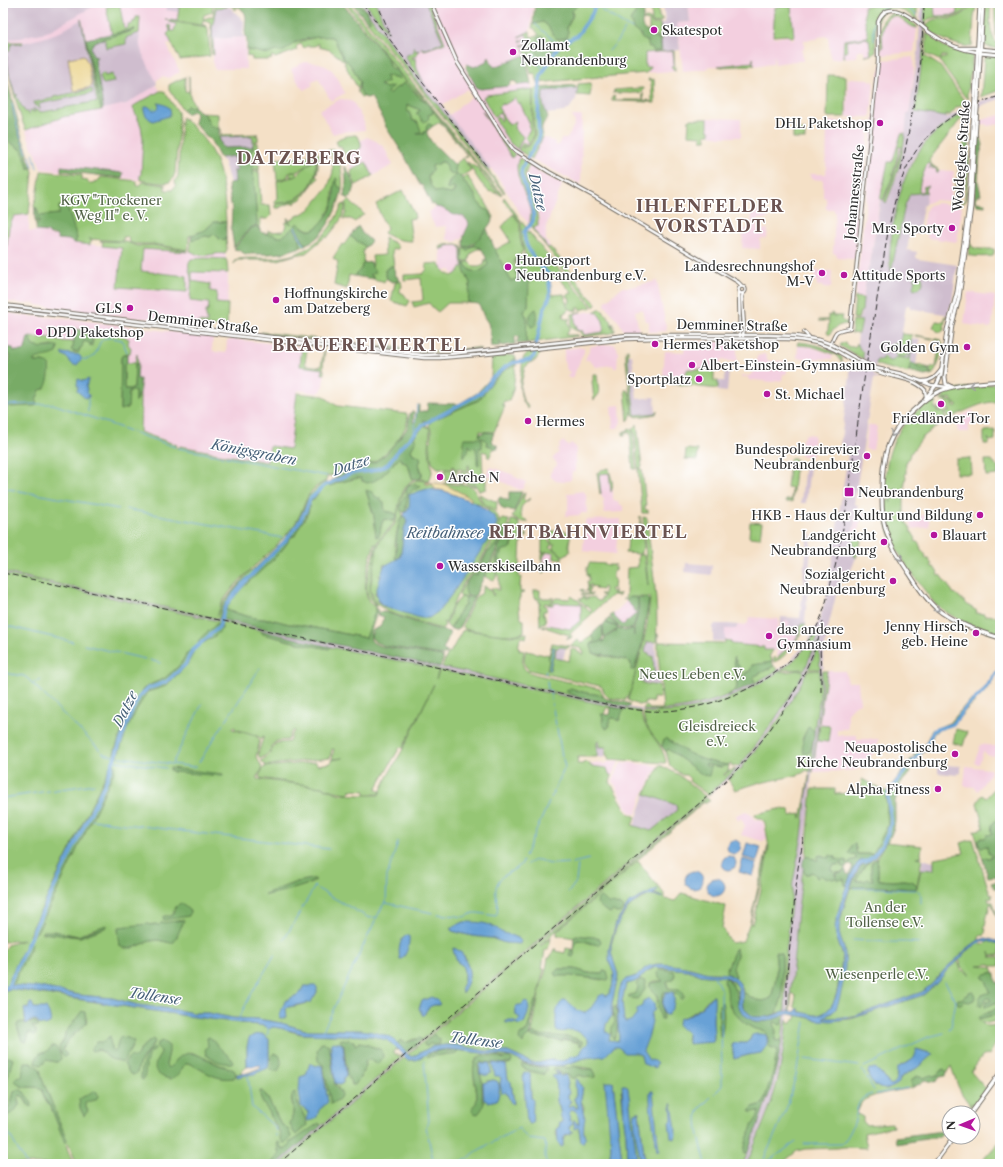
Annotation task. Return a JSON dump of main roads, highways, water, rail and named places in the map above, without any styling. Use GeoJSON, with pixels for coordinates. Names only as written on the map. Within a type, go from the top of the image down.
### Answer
{"type":"FeatureCollection","features":[{"type":"Feature","properties":{"kind":"main road"},"geometry":{"type":"LineString","coordinates":[[431,3],[461,68],[507,143],[516,152],[548,172],[651,230],[732,280],[740,287],[744,286],[746,289],[741,293]]}},
{"type":"Feature","properties":{"kind":"main road","name":"Woldegker Straße"},"geometry":{"type":"LineString","coordinates":[[979,51],[980,3]]}},
{"type":"Feature","properties":{"kind":"main road","name":"Woldegker Straße"},"geometry":{"type":"LineString","coordinates":[[922,403],[940,377],[948,337],[959,298],[971,206],[976,97],[983,3]]}},
{"type":"Feature","properties":{"kind":"main road","name":"Johannesstraße"},"geometry":{"type":"LineString","coordinates":[[830,346],[837,332],[841,329],[850,328],[878,57],[879,19],[883,14],[891,10],[898,10],[944,42],[961,48],[979,51]]}},
{"type":"Feature","properties":{"kind":"main road"},"geometry":{"type":"LineString","coordinates":[[979,51],[1000,51]]}},
{"type":"Feature","properties":{"kind":"main road"},"geometry":{"type":"LineString","coordinates":[[979,51],[1000,55]]}},
{"type":"Feature","properties":{"kind":"main road"},"geometry":{"type":"LineString","coordinates":[[740,287],[742,297],[742,337]]}},
{"type":"Feature","properties":{"kind":"main road","name":"Demminer Straße"},"geometry":{"type":"LineString","coordinates":[[3,305],[416,354],[449,354],[519,346],[532,347]]}},
{"type":"Feature","properties":{"kind":"main road","name":"Demminer Straße"},"geometry":{"type":"LineString","coordinates":[[3,309],[424,358],[445,358],[520,350],[539,346],[627,335],[797,339],[830,346]]}},
{"type":"Feature","properties":{"kind":"main road"},"geometry":{"type":"LineString","coordinates":[[804,332],[810,338]]}},
{"type":"Feature","properties":{"kind":"main road","name":"Demminer Straße"},"geometry":{"type":"LineString","coordinates":[[742,337],[788,335],[810,338],[830,346],[876,370],[922,387],[926,393],[925,399]]}},
{"type":"Feature","properties":{"kind":"main road","name":"Woldegker Straße"},"geometry":{"type":"LineString","coordinates":[[948,337],[945,381],[947,385],[952,387]]}},
{"type":"Feature","properties":{"kind":"main road"},"geometry":{"type":"LineString","coordinates":[[519,346],[520,350]]}},
{"type":"Feature","properties":{"kind":"main road"},"geometry":{"type":"LineString","coordinates":[[916,380],[931,380],[937,376],[942,367]]}},
{"type":"Feature","properties":{"kind":"main road","name":"Demminer Straße"},"geometry":{"type":"LineString","coordinates":[[876,370],[902,374],[935,386],[952,387]]}},
{"type":"Feature","properties":{"kind":"main road"},"geometry":{"type":"LineString","coordinates":[[1000,381],[952,387],[938,392],[922,403],[901,422],[890,440],[885,454],[882,475],[883,512],[887,533],[895,551],[906,569],[928,600],[936,608],[952,619],[1000,638]]}},
{"type":"Feature","properties":{"kind":"main road"},"geometry":{"type":"LineString","coordinates":[[977,1105],[1000,1072]]}},
{"type":"Feature","properties":{"kind":"main road"},"geometry":{"type":"LineString","coordinates":[[934,1164],[948,1145]]}},
{"type":"Feature","properties":{"kind":"water"},"geometry":{"type":"Polygon","coordinates":[[[158,103],[168,107],[170,109],[170,113],[169,116],[153,121],[146,116],[144,108],[148,106],[153,110],[156,110],[159,107],[158,103]]]}},
{"type":"Feature","properties":{"kind":"water"},"geometry":{"type":"Polygon","coordinates":[[[61,354],[79,355],[81,360],[77,365],[73,365],[61,354]]]}},
{"type":"Feature","properties":{"kind":"water"},"geometry":{"type":"Polygon","coordinates":[[[78,379],[83,381],[89,379],[86,392],[89,397],[85,398],[77,391],[78,379]]]}},
{"type":"Feature","properties":{"kind":"water","name":"Reitbahnsee"},"geometry":{"type":"Polygon","coordinates":[[[427,489],[444,491],[476,503],[493,515],[497,522],[495,529],[455,590],[439,611],[429,618],[420,618],[384,606],[380,603],[376,592],[384,566],[399,558],[401,555],[404,529],[407,522],[404,514],[409,505],[409,495],[427,489]]]}},
{"type":"Feature","properties":{"kind":"water"},"geometry":{"type":"Polygon","coordinates":[[[734,840],[739,842],[741,847],[739,852],[734,854],[729,852],[727,847],[729,842],[734,840]]]}},
{"type":"Feature","properties":{"kind":"water"},"geometry":{"type":"Polygon","coordinates":[[[747,843],[761,847],[757,861],[743,857],[747,843]]]}},
{"type":"Feature","properties":{"kind":"water"},"geometry":{"type":"Polygon","coordinates":[[[729,856],[734,858],[736,863],[734,868],[729,870],[724,868],[722,863],[724,858],[729,856]]]}},
{"type":"Feature","properties":{"kind":"water"},"geometry":{"type":"Polygon","coordinates":[[[743,859],[757,863],[753,876],[739,872],[743,859]]]}},
{"type":"Feature","properties":{"kind":"water"},"geometry":{"type":"Polygon","coordinates":[[[860,861],[867,861],[860,866],[853,879],[846,897],[840,923],[839,933],[844,950],[845,965],[839,999],[835,1010],[823,1018],[854,1016],[922,992],[932,984],[966,949],[979,940],[986,938],[1000,942],[1000,944],[983,941],[969,949],[949,968],[936,984],[923,995],[856,1017],[832,1021],[817,1020],[788,1014],[768,1021],[752,1020],[743,1014],[740,1009],[738,1005],[739,989],[729,978],[701,975],[688,970],[656,967],[652,968],[633,983],[626,984],[622,1001],[625,1022],[634,1018],[637,1009],[642,1006],[643,1001],[649,998],[654,1004],[655,1010],[652,1012],[649,1035],[643,1051],[649,1060],[654,1061],[657,1064],[655,1068],[643,1064],[641,1055],[636,1053],[625,1053],[618,1047],[614,1047],[605,1056],[585,1058],[564,1065],[538,1066],[524,1063],[512,1057],[448,1049],[432,1051],[416,1060],[408,1060],[389,1041],[373,1036],[304,1034],[280,1028],[273,1027],[269,1029],[265,1026],[187,1016],[33,992],[10,989],[3,991],[3,987],[7,986],[9,982],[11,985],[45,988],[79,995],[112,998],[138,1005],[193,1013],[208,1013],[233,1018],[258,1019],[281,1023],[305,1030],[361,1030],[391,1037],[408,1055],[412,1057],[431,1047],[456,1045],[485,1051],[508,1052],[532,1063],[550,1060],[564,1061],[571,1056],[580,1054],[584,1046],[588,1044],[588,1039],[581,1033],[572,1030],[563,1032],[556,1030],[556,1013],[559,1005],[565,1000],[584,1013],[591,1008],[599,996],[603,994],[607,996],[609,994],[612,988],[614,974],[609,961],[609,949],[616,923],[629,903],[657,889],[658,890],[653,894],[663,898],[650,895],[634,903],[627,909],[614,932],[611,950],[618,977],[612,1003],[612,1016],[606,1024],[605,1031],[610,1034],[609,1040],[618,1041],[619,1037],[618,999],[621,985],[624,981],[636,976],[646,968],[660,964],[676,965],[709,973],[726,974],[734,977],[741,987],[743,1008],[753,1017],[768,1017],[788,1011],[796,1012],[796,1009],[799,1009],[799,1012],[812,1015],[825,1012],[830,1007],[837,992],[843,958],[835,932],[838,914],[854,868],[860,861]]]}},
{"type":"Feature","properties":{"kind":"water"},"geometry":{"type":"Polygon","coordinates":[[[690,871],[698,871],[703,876],[701,887],[698,889],[690,889],[685,884],[685,876],[690,871]]]}},
{"type":"Feature","properties":{"kind":"water"},"geometry":{"type":"Polygon","coordinates":[[[712,878],[720,878],[725,883],[723,894],[720,896],[712,896],[707,891],[707,883],[712,878]]]}},
{"type":"Feature","properties":{"kind":"water"},"geometry":{"type":"Polygon","coordinates":[[[464,922],[485,923],[501,932],[517,937],[521,941],[520,944],[505,943],[491,938],[472,936],[452,931],[450,928],[464,922]]]}},
{"type":"Feature","properties":{"kind":"water"},"geometry":{"type":"Polygon","coordinates":[[[407,935],[409,936],[408,948],[404,957],[400,959],[399,952],[401,942],[407,935]]]}},
{"type":"Feature","properties":{"kind":"water"},"geometry":{"type":"Polygon","coordinates":[[[454,948],[459,950],[463,955],[469,971],[468,982],[462,994],[461,987],[464,981],[464,971],[462,965],[457,962],[453,950],[454,948]]]}},
{"type":"Feature","properties":{"kind":"water"},"geometry":{"type":"Polygon","coordinates":[[[304,986],[317,987],[317,992],[311,1002],[286,1008],[287,1017],[280,1019],[280,1014],[285,1001],[299,994],[304,986]]]}},
{"type":"Feature","properties":{"kind":"water"},"geometry":{"type":"Polygon","coordinates":[[[666,992],[673,992],[674,999],[673,1007],[668,1015],[665,1015],[663,1007],[663,1000],[666,992]]]}},
{"type":"Feature","properties":{"kind":"water"},"geometry":{"type":"Polygon","coordinates":[[[712,996],[714,996],[713,1042],[688,1044],[688,1034],[686,1031],[678,1027],[679,1019],[691,1015],[702,1007],[712,996]]]}},
{"type":"Feature","properties":{"kind":"water"},"geometry":{"type":"Polygon","coordinates":[[[431,997],[436,999],[440,1004],[430,1007],[426,1010],[423,1016],[419,1008],[422,1001],[431,997]]]}},
{"type":"Feature","properties":{"kind":"water"},"geometry":{"type":"Polygon","coordinates":[[[525,1001],[528,1002],[529,1010],[524,1023],[520,1025],[505,1022],[509,1020],[516,1022],[518,1021],[520,1018],[516,1015],[515,1007],[521,1005],[525,1001]]]}},
{"type":"Feature","properties":{"kind":"water"},"geometry":{"type":"Polygon","coordinates":[[[30,1003],[32,1003],[34,1008],[46,1008],[50,1017],[50,1023],[44,1025],[39,1024],[36,1020],[33,1020],[26,1024],[24,1008],[28,1009],[30,1003]]]}},
{"type":"Feature","properties":{"kind":"water"},"geometry":{"type":"Polygon","coordinates":[[[262,1034],[269,1039],[268,1068],[254,1074],[237,1077],[237,1074],[249,1073],[261,1068],[260,1065],[247,1067],[247,1047],[249,1038],[254,1035],[262,1034]]]}},
{"type":"Feature","properties":{"kind":"water"},"geometry":{"type":"Polygon","coordinates":[[[752,1035],[766,1035],[767,1038],[766,1045],[761,1053],[734,1059],[732,1045],[734,1043],[746,1043],[750,1040],[752,1035]]]}},
{"type":"Feature","properties":{"kind":"water"},"geometry":{"type":"Polygon","coordinates":[[[334,1042],[343,1045],[346,1075],[343,1079],[343,1083],[339,1085],[335,1083],[331,1050],[332,1043],[334,1042]]]}},
{"type":"Feature","properties":{"kind":"water"},"geometry":{"type":"Polygon","coordinates":[[[916,1049],[933,1054],[917,1068],[900,1078],[899,1083],[896,1085],[882,1089],[872,1082],[868,1072],[869,1069],[877,1070],[888,1083],[891,1085],[894,1084],[897,1078],[897,1069],[912,1060],[916,1054],[916,1049]]]}},
{"type":"Feature","properties":{"kind":"water"},"geometry":{"type":"Polygon","coordinates":[[[310,1063],[315,1066],[322,1066],[328,1102],[319,1110],[317,1117],[313,1120],[307,1121],[308,1112],[301,1106],[299,1091],[300,1077],[306,1075],[310,1063]]]}},
{"type":"Feature","properties":{"kind":"water"},"geometry":{"type":"Polygon","coordinates":[[[482,1063],[490,1063],[491,1073],[488,1075],[480,1074],[480,1065],[482,1063]]]}},
{"type":"Feature","properties":{"kind":"water"},"geometry":{"type":"Polygon","coordinates":[[[495,1063],[506,1065],[508,1079],[511,1082],[514,1104],[511,1103],[506,1092],[502,1093],[500,1084],[501,1078],[499,1076],[495,1076],[492,1064],[495,1063]]]}},
{"type":"Feature","properties":{"kind":"water"},"geometry":{"type":"Polygon","coordinates":[[[556,1071],[559,1073],[560,1076],[566,1075],[569,1092],[568,1098],[571,1101],[569,1101],[569,1108],[571,1105],[578,1108],[575,1100],[573,1099],[576,1097],[576,1079],[583,1088],[581,1099],[585,1117],[584,1131],[586,1138],[583,1143],[581,1142],[579,1128],[578,1127],[575,1129],[573,1119],[577,1125],[579,1124],[578,1113],[574,1110],[570,1111],[570,1118],[568,1120],[570,1120],[573,1124],[569,1127],[569,1129],[574,1132],[571,1132],[570,1135],[566,1135],[563,1146],[561,1147],[558,1142],[557,1128],[560,1126],[559,1124],[563,1122],[557,1102],[556,1082],[552,1076],[558,1075],[558,1073],[555,1073],[556,1071]]]}},
{"type":"Feature","properties":{"kind":"water"},"geometry":{"type":"Polygon","coordinates":[[[524,1072],[530,1073],[531,1098],[533,1100],[533,1123],[529,1124],[527,1122],[524,1072]]]}},
{"type":"Feature","properties":{"kind":"water"},"geometry":{"type":"Polygon","coordinates":[[[493,1080],[497,1081],[499,1088],[497,1100],[488,1102],[484,1100],[483,1083],[493,1080]]]}},
{"type":"Feature","properties":{"kind":"water"},"geometry":{"type":"Polygon","coordinates":[[[605,1082],[613,1082],[622,1164],[609,1164],[611,1147],[605,1082]]]}},
{"type":"Feature","properties":{"kind":"water"},"geometry":{"type":"Polygon","coordinates":[[[622,1085],[626,1085],[628,1088],[637,1161],[636,1162],[633,1157],[630,1156],[630,1164],[628,1164],[627,1160],[622,1085]]]}},
{"type":"Feature","properties":{"kind":"water"},"geometry":{"type":"Polygon","coordinates":[[[651,1091],[653,1091],[659,1151],[657,1151],[651,1114],[651,1091]]]}},
{"type":"Feature","properties":{"kind":"water"},"geometry":{"type":"Polygon","coordinates":[[[671,1103],[676,1127],[675,1139],[671,1138],[669,1122],[672,1120],[671,1103]]]}},
{"type":"Feature","properties":{"kind":"water"},"geometry":{"type":"Polygon","coordinates":[[[639,1112],[645,1164],[641,1164],[635,1131],[635,1113],[639,1112]]]}},
{"type":"Feature","properties":{"kind":"waterway","name":"Datze"},"geometry":{"type":"LineString","coordinates":[[8,986],[106,781],[132,711],[139,697],[147,689],[166,682],[185,665],[192,651],[219,627],[224,610],[229,601],[245,582],[286,540],[298,524],[310,499],[324,486],[352,473],[371,471],[388,464],[400,448],[424,424],[476,396],[485,389],[491,379],[512,363],[530,360],[534,356],[544,309],[550,296],[550,290],[548,274],[535,260],[525,240],[524,232],[533,222],[533,212],[521,174],[522,168],[539,139],[538,117],[541,76],[559,45],[579,33],[592,14],[596,3]]}},
{"type":"Feature","properties":{"kind":"waterway"},"geometry":{"type":"LineString","coordinates":[[874,41],[875,19],[879,12],[886,6],[894,4],[903,6],[916,15]]}},
{"type":"Feature","properties":{"kind":"waterway"},"geometry":{"type":"LineString","coordinates":[[905,6],[909,5]]}},
{"type":"Feature","properties":{"kind":"waterway","name":"Datze"},"geometry":{"type":"LineString","coordinates":[[595,6],[599,8]]}},
{"type":"Feature","properties":{"kind":"waterway"},"geometry":{"type":"LineString","coordinates":[[601,10],[628,27]]}},
{"type":"Feature","properties":{"kind":"waterway"},"geometry":{"type":"LineString","coordinates":[[535,24],[559,45]]}},
{"type":"Feature","properties":{"kind":"waterway"},"geometry":{"type":"LineString","coordinates":[[616,43],[625,29]]}},
{"type":"Feature","properties":{"kind":"waterway"},"geometry":{"type":"LineString","coordinates":[[609,51],[614,45]]}},
{"type":"Feature","properties":{"kind":"waterway"},"geometry":{"type":"LineString","coordinates":[[534,52],[543,71]]}},
{"type":"Feature","properties":{"kind":"waterway"},"geometry":{"type":"LineString","coordinates":[[12,103],[18,130],[27,153]]}},
{"type":"Feature","properties":{"kind":"waterway"},"geometry":{"type":"LineString","coordinates":[[33,153],[37,168]]}},
{"type":"Feature","properties":{"kind":"waterway"},"geometry":{"type":"LineString","coordinates":[[30,156],[33,167]]}},
{"type":"Feature","properties":{"kind":"waterway"},"geometry":{"type":"LineString","coordinates":[[295,227],[304,245]]}},
{"type":"Feature","properties":{"kind":"waterway"},"geometry":{"type":"LineString","coordinates":[[81,359],[87,359],[94,356],[100,342],[105,338],[122,340],[127,352]]}},
{"type":"Feature","properties":{"kind":"waterway"},"geometry":{"type":"LineString","coordinates":[[88,398],[88,412]]}},
{"type":"Feature","properties":{"kind":"waterway","name":"Königsgraben"},"geometry":{"type":"LineString","coordinates":[[3,405],[53,404],[130,431]]}},
{"type":"Feature","properties":{"kind":"waterway"},"geometry":{"type":"LineString","coordinates":[[414,434],[417,405]]}},
{"type":"Feature","properties":{"kind":"waterway"},"geometry":{"type":"LineString","coordinates":[[3,417],[7,406]]}},
{"type":"Feature","properties":{"kind":"waterway","name":"Königsgraben"},"geometry":{"type":"LineString","coordinates":[[132,432],[175,447]]}},
{"type":"Feature","properties":{"kind":"waterway","name":"Königsgraben"},"geometry":{"type":"LineString","coordinates":[[178,448],[327,476]]}},
{"type":"Feature","properties":{"kind":"waterway"},"geometry":{"type":"LineString","coordinates":[[3,488],[119,509]]}},
{"type":"Feature","properties":{"kind":"waterway"},"geometry":{"type":"LineString","coordinates":[[126,509],[283,538]]}},
{"type":"Feature","properties":{"kind":"waterway"},"geometry":{"type":"LineString","coordinates":[[3,625],[73,642]]}},
{"type":"Feature","properties":{"kind":"waterway"},"geometry":{"type":"LineString","coordinates":[[84,645],[145,659]]}},
{"type":"Feature","properties":{"kind":"waterway"},"geometry":{"type":"LineString","coordinates":[[549,670],[554,647]]}},
{"type":"Feature","properties":{"kind":"waterway"},"geometry":{"type":"LineString","coordinates":[[150,660],[160,663]]}},
{"type":"Feature","properties":{"kind":"waterway"},"geometry":{"type":"LineString","coordinates":[[199,762],[260,668]]}},
{"type":"Feature","properties":{"kind":"waterway"},"geometry":{"type":"LineString","coordinates":[[864,862],[869,860],[878,851],[886,838],[891,820],[888,798],[889,791],[925,747],[934,730],[953,724],[966,707],[982,693],[1000,668]]}},
{"type":"Feature","properties":{"kind":"waterway"},"geometry":{"type":"LineString","coordinates":[[3,673],[24,676],[27,678],[104,754],[113,756]]}},
{"type":"Feature","properties":{"kind":"waterway"},"geometry":{"type":"LineString","coordinates":[[33,683],[41,680]]}},
{"type":"Feature","properties":{"kind":"waterway"},"geometry":{"type":"LineString","coordinates":[[547,681],[548,690],[551,691]]}},
{"type":"Feature","properties":{"kind":"waterway"},"geometry":{"type":"LineString","coordinates":[[550,693],[556,725]]}},
{"type":"Feature","properties":{"kind":"waterway"},"geometry":{"type":"LineString","coordinates":[[172,764],[202,704]]}},
{"type":"Feature","properties":{"kind":"waterway"},"geometry":{"type":"LineString","coordinates":[[557,728],[562,756]]}},
{"type":"Feature","properties":{"kind":"waterway"},"geometry":{"type":"LineString","coordinates":[[119,757],[194,767],[196,766]]}},
{"type":"Feature","properties":{"kind":"waterway"},"geometry":{"type":"LineString","coordinates":[[551,798],[565,767],[563,759]]}},
{"type":"Feature","properties":{"kind":"waterway"},"geometry":{"type":"LineString","coordinates":[[116,761],[166,768]]}},
{"type":"Feature","properties":{"kind":"waterway"},"geometry":{"type":"LineString","coordinates":[[3,798],[94,784]]}},
{"type":"Feature","properties":{"kind":"waterway"},"geometry":{"type":"LineString","coordinates":[[525,856],[549,802]]}},
{"type":"Feature","properties":{"kind":"waterway"},"geometry":{"type":"LineString","coordinates":[[92,820],[329,849]]}},
{"type":"Feature","properties":{"kind":"waterway"},"geometry":{"type":"LineString","coordinates":[[386,903],[387,876],[398,842]]}},
{"type":"Feature","properties":{"kind":"waterway"},"geometry":{"type":"LineString","coordinates":[[572,863],[589,859]]}},
{"type":"Feature","properties":{"kind":"waterway"},"geometry":{"type":"LineString","coordinates":[[527,864],[538,860],[552,864]]}},
{"type":"Feature","properties":{"kind":"waterway"},"geometry":{"type":"LineString","coordinates":[[502,877],[521,865],[523,861]]}},
{"type":"Feature","properties":{"kind":"waterway"},"geometry":{"type":"LineString","coordinates":[[553,864],[568,863]]}},
{"type":"Feature","properties":{"kind":"waterway"},"geometry":{"type":"LineString","coordinates":[[568,893],[576,882],[578,865]]}},
{"type":"Feature","properties":{"kind":"waterway"},"geometry":{"type":"LineString","coordinates":[[438,914],[465,917],[473,913],[478,913],[496,916],[498,906],[496,888],[501,878]]}},
{"type":"Feature","properties":{"kind":"waterway"},"geometry":{"type":"LineString","coordinates":[[284,940],[315,886],[316,887]]}},
{"type":"Feature","properties":{"kind":"waterway"},"geometry":{"type":"LineString","coordinates":[[854,888],[867,888]]}},
{"type":"Feature","properties":{"kind":"waterway"},"geometry":{"type":"LineString","coordinates":[[868,888],[880,888]]}},
{"type":"Feature","properties":{"kind":"waterway"},"geometry":{"type":"LineString","coordinates":[[881,888],[894,889]]}},
{"type":"Feature","properties":{"kind":"waterway"},"geometry":{"type":"LineString","coordinates":[[318,889],[369,918],[376,917]]}},
{"type":"Feature","properties":{"kind":"waterway"},"geometry":{"type":"LineString","coordinates":[[895,889],[907,890]]}},
{"type":"Feature","properties":{"kind":"waterway"},"geometry":{"type":"LineString","coordinates":[[908,890],[916,890]]}},
{"type":"Feature","properties":{"kind":"waterway"},"geometry":{"type":"LineString","coordinates":[[918,891],[921,893],[921,903]]}},
{"type":"Feature","properties":{"kind":"waterway"},"geometry":{"type":"LineString","coordinates":[[376,919],[383,905],[386,903],[433,913]]}},
{"type":"Feature","properties":{"kind":"waterway"},"geometry":{"type":"LineString","coordinates":[[323,1031],[375,921]]}},
{"type":"Feature","properties":{"kind":"waterway"},"geometry":{"type":"LineString","coordinates":[[853,940],[892,942]]}},
{"type":"Feature","properties":{"kind":"waterway"},"geometry":{"type":"LineString","coordinates":[[893,942],[905,942]]}},
{"type":"Feature","properties":{"kind":"waterway"},"geometry":{"type":"LineString","coordinates":[[906,942],[919,943]]}},
{"type":"Feature","properties":{"kind":"waterway"},"geometry":{"type":"LineString","coordinates":[[239,1018],[275,954]]}},
{"type":"Feature","properties":{"kind":"waterway"},"geometry":{"type":"LineString","coordinates":[[714,976],[720,988]]}},
{"type":"Feature","properties":{"kind":"waterway"},"geometry":{"type":"LineString","coordinates":[[945,982],[956,1001],[951,1027],[949,1030]]}},
{"type":"Feature","properties":{"kind":"waterway"},"geometry":{"type":"LineString","coordinates":[[706,1164],[699,1136],[697,1115],[699,1109],[722,1085],[721,990]]}},
{"type":"Feature","properties":{"kind":"waterway"},"geometry":{"type":"LineString","coordinates":[[764,1159],[787,1107],[796,1075],[805,1022]]}},
{"type":"Feature","properties":{"kind":"waterway"},"geometry":{"type":"LineString","coordinates":[[266,1036],[268,1033],[268,1027]]}},
{"type":"Feature","properties":{"kind":"waterway"},"geometry":{"type":"LineString","coordinates":[[864,1067],[928,1037],[944,1033]]}},
{"type":"Feature","properties":{"kind":"waterway"},"geometry":{"type":"LineString","coordinates":[[804,1059],[859,1066]]}},
{"type":"Feature","properties":{"kind":"waterway"},"geometry":{"type":"LineString","coordinates":[[424,1060],[429,1121],[426,1127],[434,1164]]}},
{"type":"Feature","properties":{"kind":"waterway"},"geometry":{"type":"LineString","coordinates":[[862,1070],[874,1090]]}},
{"type":"Feature","properties":{"kind":"waterway"},"geometry":{"type":"LineString","coordinates":[[248,1076],[252,1107],[275,1127],[276,1136]]}},
{"type":"Feature","properties":{"kind":"waterway"},"geometry":{"type":"LineString","coordinates":[[876,1094],[908,1088]]}},
{"type":"Feature","properties":{"kind":"waterway"},"geometry":{"type":"LineString","coordinates":[[804,1144],[843,1143],[853,1125],[858,1105],[862,1099],[872,1094]]}},
{"type":"Feature","properties":{"kind":"waterway"},"geometry":{"type":"LineString","coordinates":[[3,1121],[26,1164]]}},
{"type":"Feature","properties":{"kind":"waterway"},"geometry":{"type":"LineString","coordinates":[[491,1143],[519,1128],[528,1139],[545,1141],[545,1159],[548,1164]]}},
{"type":"Feature","properties":{"kind":"waterway"},"geometry":{"type":"LineString","coordinates":[[764,1164],[796,1142]]}},
{"type":"Feature","properties":{"kind":"waterway"},"geometry":{"type":"LineString","coordinates":[[457,1164],[466,1160],[489,1144]]}},
{"type":"Feature","properties":{"kind":"railway"},"geometry":{"type":"LineString","coordinates":[[362,3],[487,167]]}},
{"type":"Feature","properties":{"kind":"railway"},"geometry":{"type":"LineString","coordinates":[[901,171],[913,109],[922,46],[924,3]]}},
{"type":"Feature","properties":{"kind":"railway"},"geometry":{"type":"LineString","coordinates":[[380,10],[391,36]]}},
{"type":"Feature","properties":{"kind":"railway"},"geometry":{"type":"LineString","coordinates":[[3,573],[624,708],[654,711],[684,709],[705,705],[747,689],[785,666],[800,651],[812,635],[825,605],[843,531],[865,376],[892,211],[908,164],[924,140],[943,123],[964,110],[1000,96]]}},
{"type":"Feature","properties":{"kind":"railway"},"geometry":{"type":"LineString","coordinates":[[278,1164],[730,776],[764,738],[789,701],[810,661],[823,622]]}},
{"type":"Feature","properties":{"kind":"railway"},"geometry":{"type":"LineString","coordinates":[[820,641],[821,692]]}},
{"type":"Feature","properties":{"kind":"railway"},"geometry":{"type":"LineString","coordinates":[[787,1005],[787,974],[798,868],[804,835]]}},
{"type":"Feature","properties":{"kind":"place","name":"Skatespot"},"geometry":{"type":"Point","coordinates":[654,30]}},
{"type":"Feature","properties":{"kind":"place","name":"Zollamt Neubrandenburg"},"geometry":{"type":"Point","coordinates":[513,52]}},
{"type":"Feature","properties":{"kind":"place","name":"DHL Paketshop"},"geometry":{"type":"Point","coordinates":[880,123]}},
{"type":"Feature","properties":{"kind":"place","name":"Mrs. Sporty"},"geometry":{"type":"Point","coordinates":[952,228]}},
{"type":"Feature","properties":{"kind":"place","name":"Hundesport Neubrandenburg e.V."},"geometry":{"type":"Point","coordinates":[508,267]}},
{"type":"Feature","properties":{"kind":"place","name":"Landesrechnungshof M-V"},"geometry":{"type":"Point","coordinates":[822,273]}},
{"type":"Feature","properties":{"kind":"place","name":"Attitude Sports"},"geometry":{"type":"Point","coordinates":[844,275]}},
{"type":"Feature","properties":{"kind":"place","name":"Hoffnungskirche am Datzeberg"},"geometry":{"type":"Point","coordinates":[276,300]}},
{"type":"Feature","properties":{"kind":"place","name":"GLS"},"geometry":{"type":"Point","coordinates":[130,308]}},
{"type":"Feature","properties":{"kind":"place","name":"DPD Paketshop"},"geometry":{"type":"Point","coordinates":[39,332]}},
{"type":"Feature","properties":{"kind":"place","name":"Hermes Paketshop"},"geometry":{"type":"Point","coordinates":[655,344]}},
{"type":"Feature","properties":{"kind":"place","name":"Golden Gym"},"geometry":{"type":"Point","coordinates":[967,347]}},
{"type":"Feature","properties":{"kind":"place","name":"Albert-Einstein-Gymnasium"},"geometry":{"type":"Point","coordinates":[692,365]}},
{"type":"Feature","properties":{"kind":"place","name":"Sportplatz"},"geometry":{"type":"Point","coordinates":[699,379]}},
{"type":"Feature","properties":{"kind":"place","name":"St. Michael"},"geometry":{"type":"Point","coordinates":[767,394]}},
{"type":"Feature","properties":{"kind":"place","name":"Friedländer Tor"},"geometry":{"type":"Point","coordinates":[941,404]}},
{"type":"Feature","properties":{"kind":"place","name":"Hermes"},"geometry":{"type":"Point","coordinates":[528,421]}},
{"type":"Feature","properties":{"kind":"place","name":"Bundespolizeirevier Neubrandenburg"},"geometry":{"type":"Point","coordinates":[867,456]}},
{"type":"Feature","properties":{"kind":"place","name":"Arche N"},"geometry":{"type":"Point","coordinates":[440,477]}},
{"type":"Feature","properties":{"kind":"place","name":"Neubrandenburg"},"geometry":{"type":"Point","coordinates":[849,492]}},
{"type":"Feature","properties":{"kind":"place","name":"HKB - Haus der Kultur und Bildung"},"geometry":{"type":"Point","coordinates":[980,515]}},
{"type":"Feature","properties":{"kind":"place","name":"Blauart"},"geometry":{"type":"Point","coordinates":[934,535]}},
{"type":"Feature","properties":{"kind":"place","name":"Landgericht Neubrandenburg"},"geometry":{"type":"Point","coordinates":[884,542]}},
{"type":"Feature","properties":{"kind":"place","name":"Wasserskiseilbahn"},"geometry":{"type":"Point","coordinates":[440,566]}},
{"type":"Feature","properties":{"kind":"place","name":"Sozialgericht Neubrandenburg"},"geometry":{"type":"Point","coordinates":[893,581]}},
{"type":"Feature","properties":{"kind":"place","name":"Jenny Hirsch, geb. Heine"},"geometry":{"type":"Point","coordinates":[976,633]}},
{"type":"Feature","properties":{"kind":"place","name":"das andere Gymnasium"},"geometry":{"type":"Point","coordinates":[769,636]}},
{"type":"Feature","properties":{"kind":"place","name":"Neuapostolische Kirche Neubrandenburg"},"geometry":{"type":"Point","coordinates":[955,754]}},
{"type":"Feature","properties":{"kind":"place","name":"Alpha Fitness"},"geometry":{"type":"Point","coordinates":[938,789]}},
{"type":"Feature","properties":{"kind":"district","name":"DATZEBERG"},"geometry":{"type":"Point","coordinates":[299,158]}},
{"type":"Feature","properties":{"kind":"district","name":"IHLENFELDER VORSTADT"},"geometry":{"type":"Point","coordinates":[710,216]}},
{"type":"Feature","properties":{"kind":"district","name":"BRAUEREIVIERTEL"},"geometry":{"type":"Point","coordinates":[369,345]}},
{"type":"Feature","properties":{"kind":"district","name":"REITBAHNVIERTEL"},"geometry":{"type":"Point","coordinates":[588,532]}},
{"type":"Feature","properties":{"kind":"park label","name":"KGV \"Trockener Weg II\" e. V."},"geometry":{"type":"Point","coordinates":[111,208]}},
{"type":"Feature","properties":{"kind":"park label","name":"Neues Leben e.V."},"geometry":{"type":"Point","coordinates":[692,674]}},
{"type":"Feature","properties":{"kind":"park label","name":"Gleisdreieck e.V."},"geometry":{"type":"Point","coordinates":[717,734]}},
{"type":"Feature","properties":{"kind":"park label","name":"An der Tollense e.V."},"geometry":{"type":"Point","coordinates":[885,914]}},
{"type":"Feature","properties":{"kind":"park label","name":"Wiesenperle e.V."},"geometry":{"type":"Point","coordinates":[877,974]}},
{"type":"Feature","properties":{"kind":"water label","name":"Tollense"},"geometry":{"type":"Point","coordinates":[155,996]}},
{"type":"Feature","properties":{"kind":"water label","name":"Tollense"},"geometry":{"type":"Point","coordinates":[476,1040]}}]}
